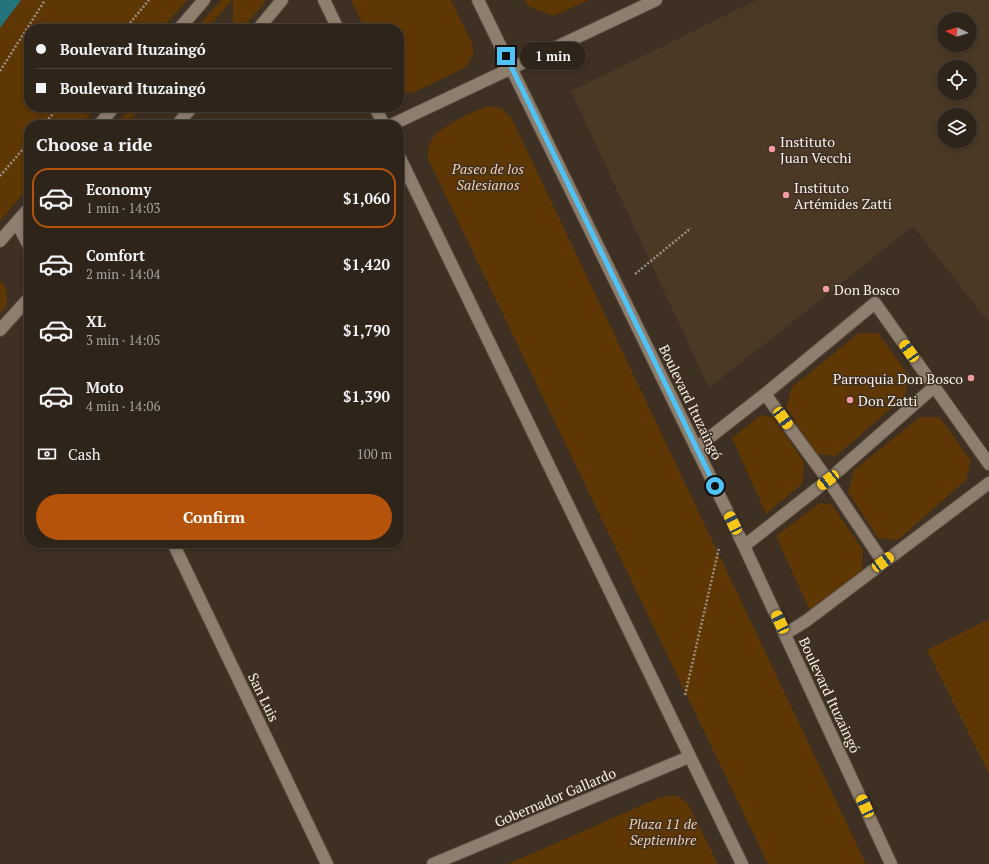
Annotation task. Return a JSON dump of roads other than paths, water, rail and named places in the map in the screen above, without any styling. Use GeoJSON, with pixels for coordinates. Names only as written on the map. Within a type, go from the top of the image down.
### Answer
{"type":"FeatureCollection","features":[{"type":"Feature","properties":{"kind":"main road"},"geometry":{"type":"LineString","coordinates":[[183,24],[204,0]]}},
{"type":"Feature","properties":{"kind":"main road"},"geometry":{"type":"LineString","coordinates":[[262,24],[282,0]]}},
{"type":"Feature","properties":{"kind":"main road"},"geometry":{"type":"LineString","coordinates":[[324,0],[336,24]]}},
{"type":"Feature","properties":{"kind":"main road","name":"Boulevard Ituzaingó"},"geometry":{"type":"LineString","coordinates":[[478,0],[744,546],[891,864]]}},
{"type":"Feature","properties":{"kind":"main road"},"geometry":{"type":"LineString","coordinates":[[402,120],[656,0]]}},
{"type":"Feature","properties":{"kind":"main road"},"geometry":{"type":"LineString","coordinates":[[103,120],[110,112]]}},
{"type":"Feature","properties":{"kind":"main road"},"geometry":{"type":"LineString","coordinates":[[181,120],[188,112]]}},
{"type":"Feature","properties":{"kind":"main road"},"geometry":{"type":"LineString","coordinates":[[404,166],[742,864]]}},
{"type":"Feature","properties":{"kind":"main road"},"geometry":{"type":"LineString","coordinates":[[0,241],[24,214]]}},
{"type":"Feature","properties":{"kind":"main road"},"geometry":{"type":"LineString","coordinates":[[17,223],[24,236]]}},
{"type":"Feature","properties":{"kind":"main road"},"geometry":{"type":"LineString","coordinates":[[696,448],[765,394],[875,303],[989,464]]}},
{"type":"Feature","properties":{"kind":"main road"},"geometry":{"type":"LineString","coordinates":[[0,330],[24,304]]}},
{"type":"Feature","properties":{"kind":"main road"},"geometry":{"type":"LineString","coordinates":[[744,546],[828,480],[934,387]]}},
{"type":"Feature","properties":{"kind":"main road"},"geometry":{"type":"LineString","coordinates":[[765,394],[828,480],[883,562]]}},
{"type":"Feature","properties":{"kind":"main road"},"geometry":{"type":"LineString","coordinates":[[786,634],[806,621],[989,483]]}},
{"type":"Feature","properties":{"kind":"main road","name":"San Luis"},"geometry":{"type":"LineString","coordinates":[[175,548],[328,864]]}},
{"type":"Feature","properties":{"kind":"main road","name":"Gobernador Gallardo"},"geometry":{"type":"LineString","coordinates":[[433,864],[689,757]]}},
{"type":"Feature","properties":{"kind":"water"},"geometry":{"type":"Polygon","coordinates":[[[0,0],[21,0],[0,28],[0,0]]]}},
{"type":"Feature","properties":{"kind":"place","name":"Instituto Juan Vecchi"},"geometry":{"type":"Point","coordinates":[772,149]}},
{"type":"Feature","properties":{"kind":"place","name":"Instituto Artémides Zatti"},"geometry":{"type":"Point","coordinates":[786,195]}},
{"type":"Feature","properties":{"kind":"place","name":"Don Bosco"},"geometry":{"type":"Point","coordinates":[826,289]}},
{"type":"Feature","properties":{"kind":"place","name":"Parroquia Don Bosco"},"geometry":{"type":"Point","coordinates":[971,378]}},
{"type":"Feature","properties":{"kind":"place","name":"Don Zatti"},"geometry":{"type":"Point","coordinates":[850,400]}},
{"type":"Feature","properties":{"kind":"park label","name":"Paseo de los Salesianos"},"geometry":{"type":"Point","coordinates":[488,176]}},
{"type":"Feature","properties":{"kind":"park label","name":"Plaza 11 de Septiembre"},"geometry":{"type":"Point","coordinates":[663,832]}}]}
